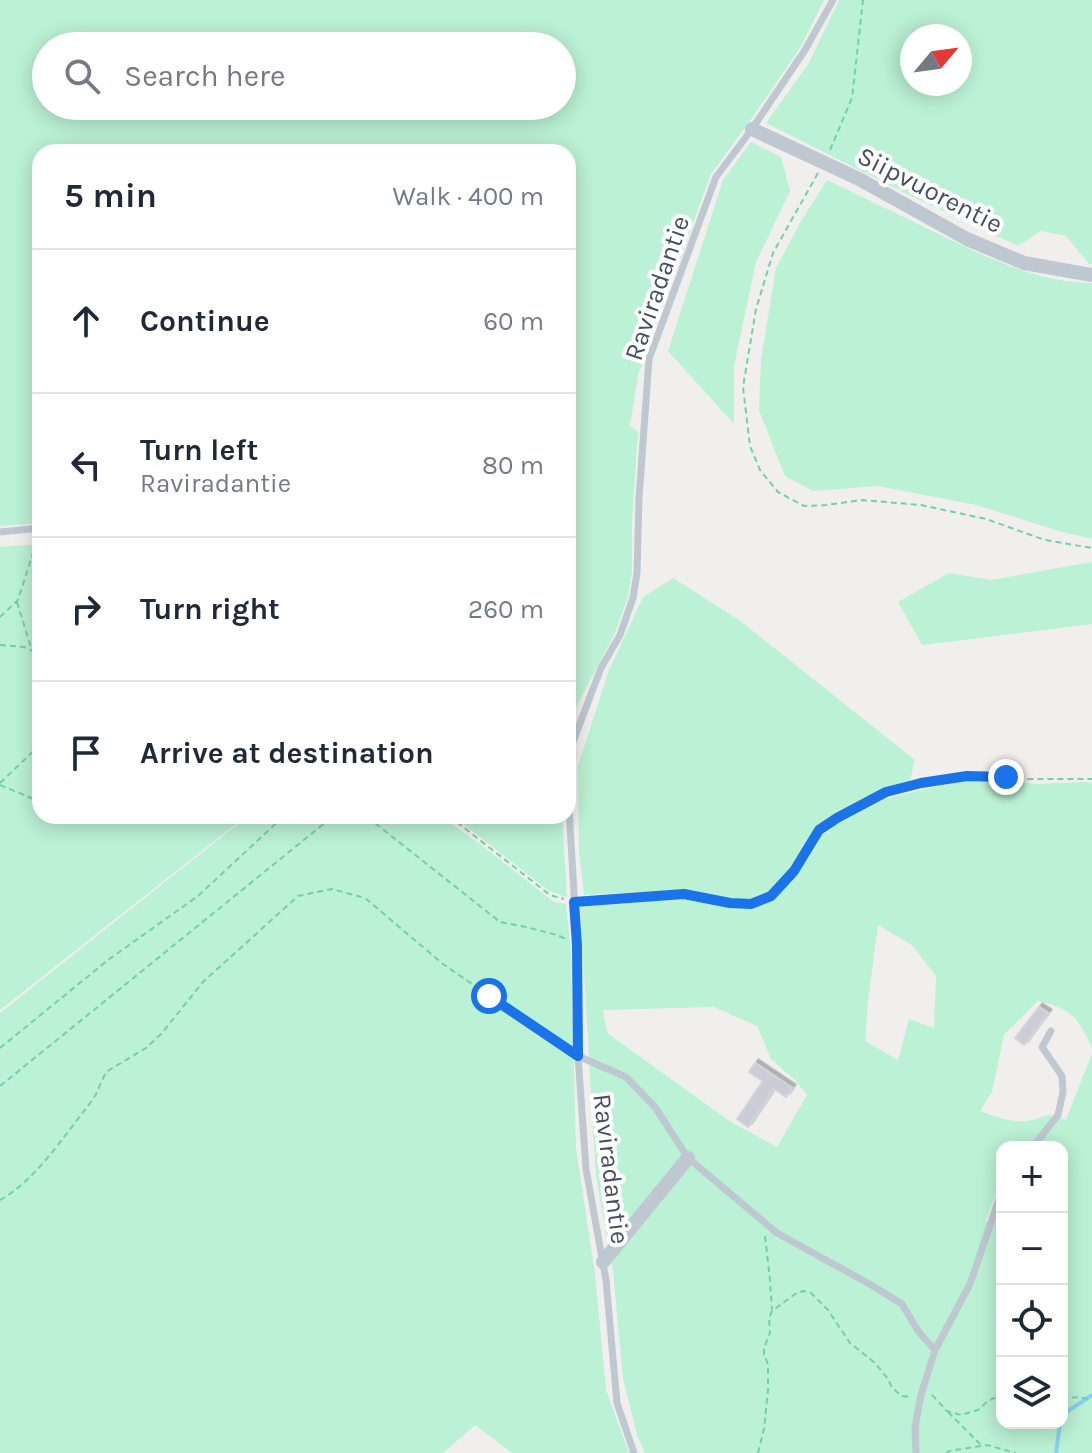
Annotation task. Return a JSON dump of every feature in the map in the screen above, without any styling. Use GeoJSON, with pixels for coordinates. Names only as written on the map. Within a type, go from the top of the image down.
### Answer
{"type":"FeatureCollection","features":[{"type":"Feature","properties":{"kind":"street","name":"Siipvuorentie"},"geometry":{"type":"LineString","coordinates":[[752,129],[859,179],[967,239],[1024,263],[1092,275]]}},
{"type":"Feature","properties":{"kind":"street"},"geometry":{"type":"LineString","coordinates":[[603,1262],[688,1158]]}},
{"type":"Feature","properties":{"kind":"lane","name":"Raviradantie"},"geometry":{"type":"LineString","coordinates":[[576,734],[601,668],[620,635],[633,598],[649,359],[716,177],[805,50],[833,0]]}},
{"type":"Feature","properties":{"kind":"lane"},"geometry":{"type":"LineString","coordinates":[[0,532],[32,530]]}},
{"type":"Feature","properties":{"kind":"lane","name":"Raviradantie"},"geometry":{"type":"LineString","coordinates":[[570,824],[577,945],[578,1056],[586,1169],[603,1262],[617,1403],[634,1453]]}},
{"type":"Feature","properties":{"kind":"lane"},"geometry":{"type":"LineString","coordinates":[[1038,1141],[1058,1115],[1063,1092],[1062,1076],[1042,1047],[1051,1031]]}},
{"type":"Feature","properties":{"kind":"lane"},"geometry":{"type":"LineString","coordinates":[[578,1056],[626,1077],[655,1107],[688,1158],[777,1233],[902,1304],[918,1331],[935,1350]]}},
{"type":"Feature","properties":{"kind":"lane"},"geometry":{"type":"LineString","coordinates":[[916,1453],[915,1427],[935,1350],[970,1284],[996,1208]]}},
{"type":"Feature","properties":{"kind":"path"},"geometry":{"type":"LineString","coordinates":[[863,0],[852,98],[824,163],[773,253],[756,309],[743,387],[750,446],[760,470],[778,492],[804,506],[862,500],[921,505],[986,519],[1045,540],[1092,548]]}},
{"type":"Feature","properties":{"kind":"path"},"geometry":{"type":"LineString","coordinates":[[0,617],[17,601],[32,555]]}},
{"type":"Feature","properties":{"kind":"path"},"geometry":{"type":"LineString","coordinates":[[17,601],[32,651]]}},
{"type":"Feature","properties":{"kind":"path"},"geometry":{"type":"LineString","coordinates":[[0,645],[24,647],[32,651]]}},
{"type":"Feature","properties":{"kind":"path"},"geometry":{"type":"LineString","coordinates":[[32,753],[0,784],[32,798]]}},
{"type":"Feature","properties":{"kind":"path"},"geometry":{"type":"LineString","coordinates":[[459,824],[550,895],[574,902],[684,894],[751,904],[771,896],[794,871],[819,830],[886,792],[967,776],[1092,779]]}},
{"type":"Feature","properties":{"kind":"path"},"geometry":{"type":"LineString","coordinates":[[0,1048],[108,960],[198,896],[275,824]]}},
{"type":"Feature","properties":{"kind":"path"},"geometry":{"type":"LineString","coordinates":[[0,1086],[324,824]]}},
{"type":"Feature","properties":{"kind":"path"},"geometry":{"type":"LineString","coordinates":[[376,824],[500,922],[557,935],[577,945]]}},
{"type":"Feature","properties":{"kind":"path"},"geometry":{"type":"LineString","coordinates":[[0,1200],[10,1195],[39,1167],[88,1106],[106,1072],[146,1048],[203,982],[298,896],[332,889],[365,898],[443,964],[578,1056]]}},
{"type":"Feature","properties":{"kind":"path"},"geometry":{"type":"LineString","coordinates":[[758,1453],[768,1390],[768,1364],[764,1348],[770,1333],[772,1311],[762,1220]]}},
{"type":"Feature","properties":{"kind":"path"},"geometry":{"type":"LineString","coordinates":[[772,1311],[795,1294],[803,1291],[811,1293],[828,1310],[850,1343],[875,1363],[892,1388],[902,1396],[933,1395],[940,1406],[982,1446]]}},
{"type":"Feature","properties":{"kind":"path"},"geometry":{"type":"LineString","coordinates":[[1068,1398],[1092,1400]]}},
{"type":"Feature","properties":{"kind":"path"},"geometry":{"type":"LineString","coordinates":[[947,1411],[961,1415],[978,1410],[996,1399]]}},
{"type":"Feature","properties":{"kind":"path"},"geometry":{"type":"LineString","coordinates":[[946,1453],[987,1445],[1016,1453]]}},
{"type":"Feature","properties":{"kind":"green space"},"geometry":{"type":"Polygon","coordinates":[[[0,0],[824,0],[800,48],[711,174],[638,375],[630,426],[638,432],[632,572],[628,597],[615,633],[576,708],[576,144],[32,144],[32,524],[0,526],[0,0]]]}},
{"type":"Feature","properties":{"kind":"green space"},"geometry":{"type":"Polygon","coordinates":[[[839,0],[1092,0],[1092,264],[1066,236],[1041,231],[1018,246],[766,123],[809,63],[839,0]]]}},
{"type":"Feature","properties":{"kind":"green space"},"geometry":{"type":"Polygon","coordinates":[[[751,142],[781,157],[790,191],[756,262],[734,366],[734,424],[668,351],[723,180],[751,142]]]}},
{"type":"Feature","properties":{"kind":"green space"},"geometry":{"type":"Polygon","coordinates":[[[827,180],[1010,266],[1050,278],[1092,283],[1092,539],[976,505],[878,486],[813,491],[785,476],[759,410],[761,360],[776,268],[827,180]]]}},
{"type":"Feature","properties":{"kind":"green space"},"geometry":{"type":"Polygon","coordinates":[[[32,545],[32,824],[236,824],[0,1010],[0,547],[32,545]]]}},
{"type":"Feature","properties":{"kind":"green space"},"geometry":{"type":"Polygon","coordinates":[[[1092,562],[1092,624],[922,645],[898,602],[949,573],[991,580],[1092,562]]]}},
{"type":"Feature","properties":{"kind":"green space"},"geometry":{"type":"Polygon","coordinates":[[[673,578],[739,620],[915,760],[910,780],[884,788],[819,826],[793,867],[769,893],[750,900],[729,900],[683,890],[584,895],[579,851],[578,766],[609,670],[643,597],[673,578]]]}},
{"type":"Feature","properties":{"kind":"green space"},"geometry":{"type":"Polygon","coordinates":[[[964,780],[1092,784],[1092,1048],[1078,1021],[1067,1011],[1038,1001],[1004,1035],[992,1092],[980,1111],[1016,1121],[1048,1116],[1066,1120],[1092,1053],[1092,1453],[645,1453],[637,1435],[623,1379],[613,1271],[596,1176],[580,905],[685,898],[753,909],[773,900],[793,878],[819,837],[885,799],[964,780]],[[878,925],[865,1041],[898,1060],[909,1019],[934,1028],[936,976],[912,945],[878,925]],[[714,1007],[603,1010],[607,1033],[731,1122],[777,1147],[807,1095],[771,1059],[757,1026],[714,1007]]]}},
{"type":"Feature","properties":{"kind":"green space"},"geometry":{"type":"Polygon","coordinates":[[[238,824],[451,824],[554,902],[566,904],[571,953],[576,1148],[595,1274],[606,1390],[629,1453],[512,1453],[475,1425],[443,1453],[0,1453],[0,1013],[238,824]]]}},
{"type":"Feature","properties":{"kind":"green space"},"geometry":{"type":"Polygon","coordinates":[[[463,824],[562,824],[567,897],[549,891],[463,824]]]}},
{"type":"Feature","properties":{"kind":"building"},"geometry":{"type":"Polygon","coordinates":[[[1039,1007],[1048,1013],[1024,1045],[1015,1038],[1039,1007]]]}},
{"type":"Feature","properties":{"kind":"building"},"geometry":{"type":"Polygon","coordinates":[[[755,1063],[792,1088],[786,1097],[774,1089],[748,1127],[737,1119],[763,1081],[749,1072],[755,1063]]]}},
{"type":"Feature","properties":{"kind":"waterway"},"geometry":{"type":"LineString","coordinates":[[1068,1411],[1092,1395]]}},
{"type":"Feature","properties":{"kind":"waterway"},"geometry":{"type":"LineString","coordinates":[[1056,1453],[1059,1429]]}},
{"type":"Feature","properties":{"kind":"route"},"geometry":{"type":"LineString","coordinates":[[489,996],[578,1056],[574,902],[684,894],[751,904],[771,896],[794,871],[819,830],[886,792],[967,776],[1006,777]]}}]}
